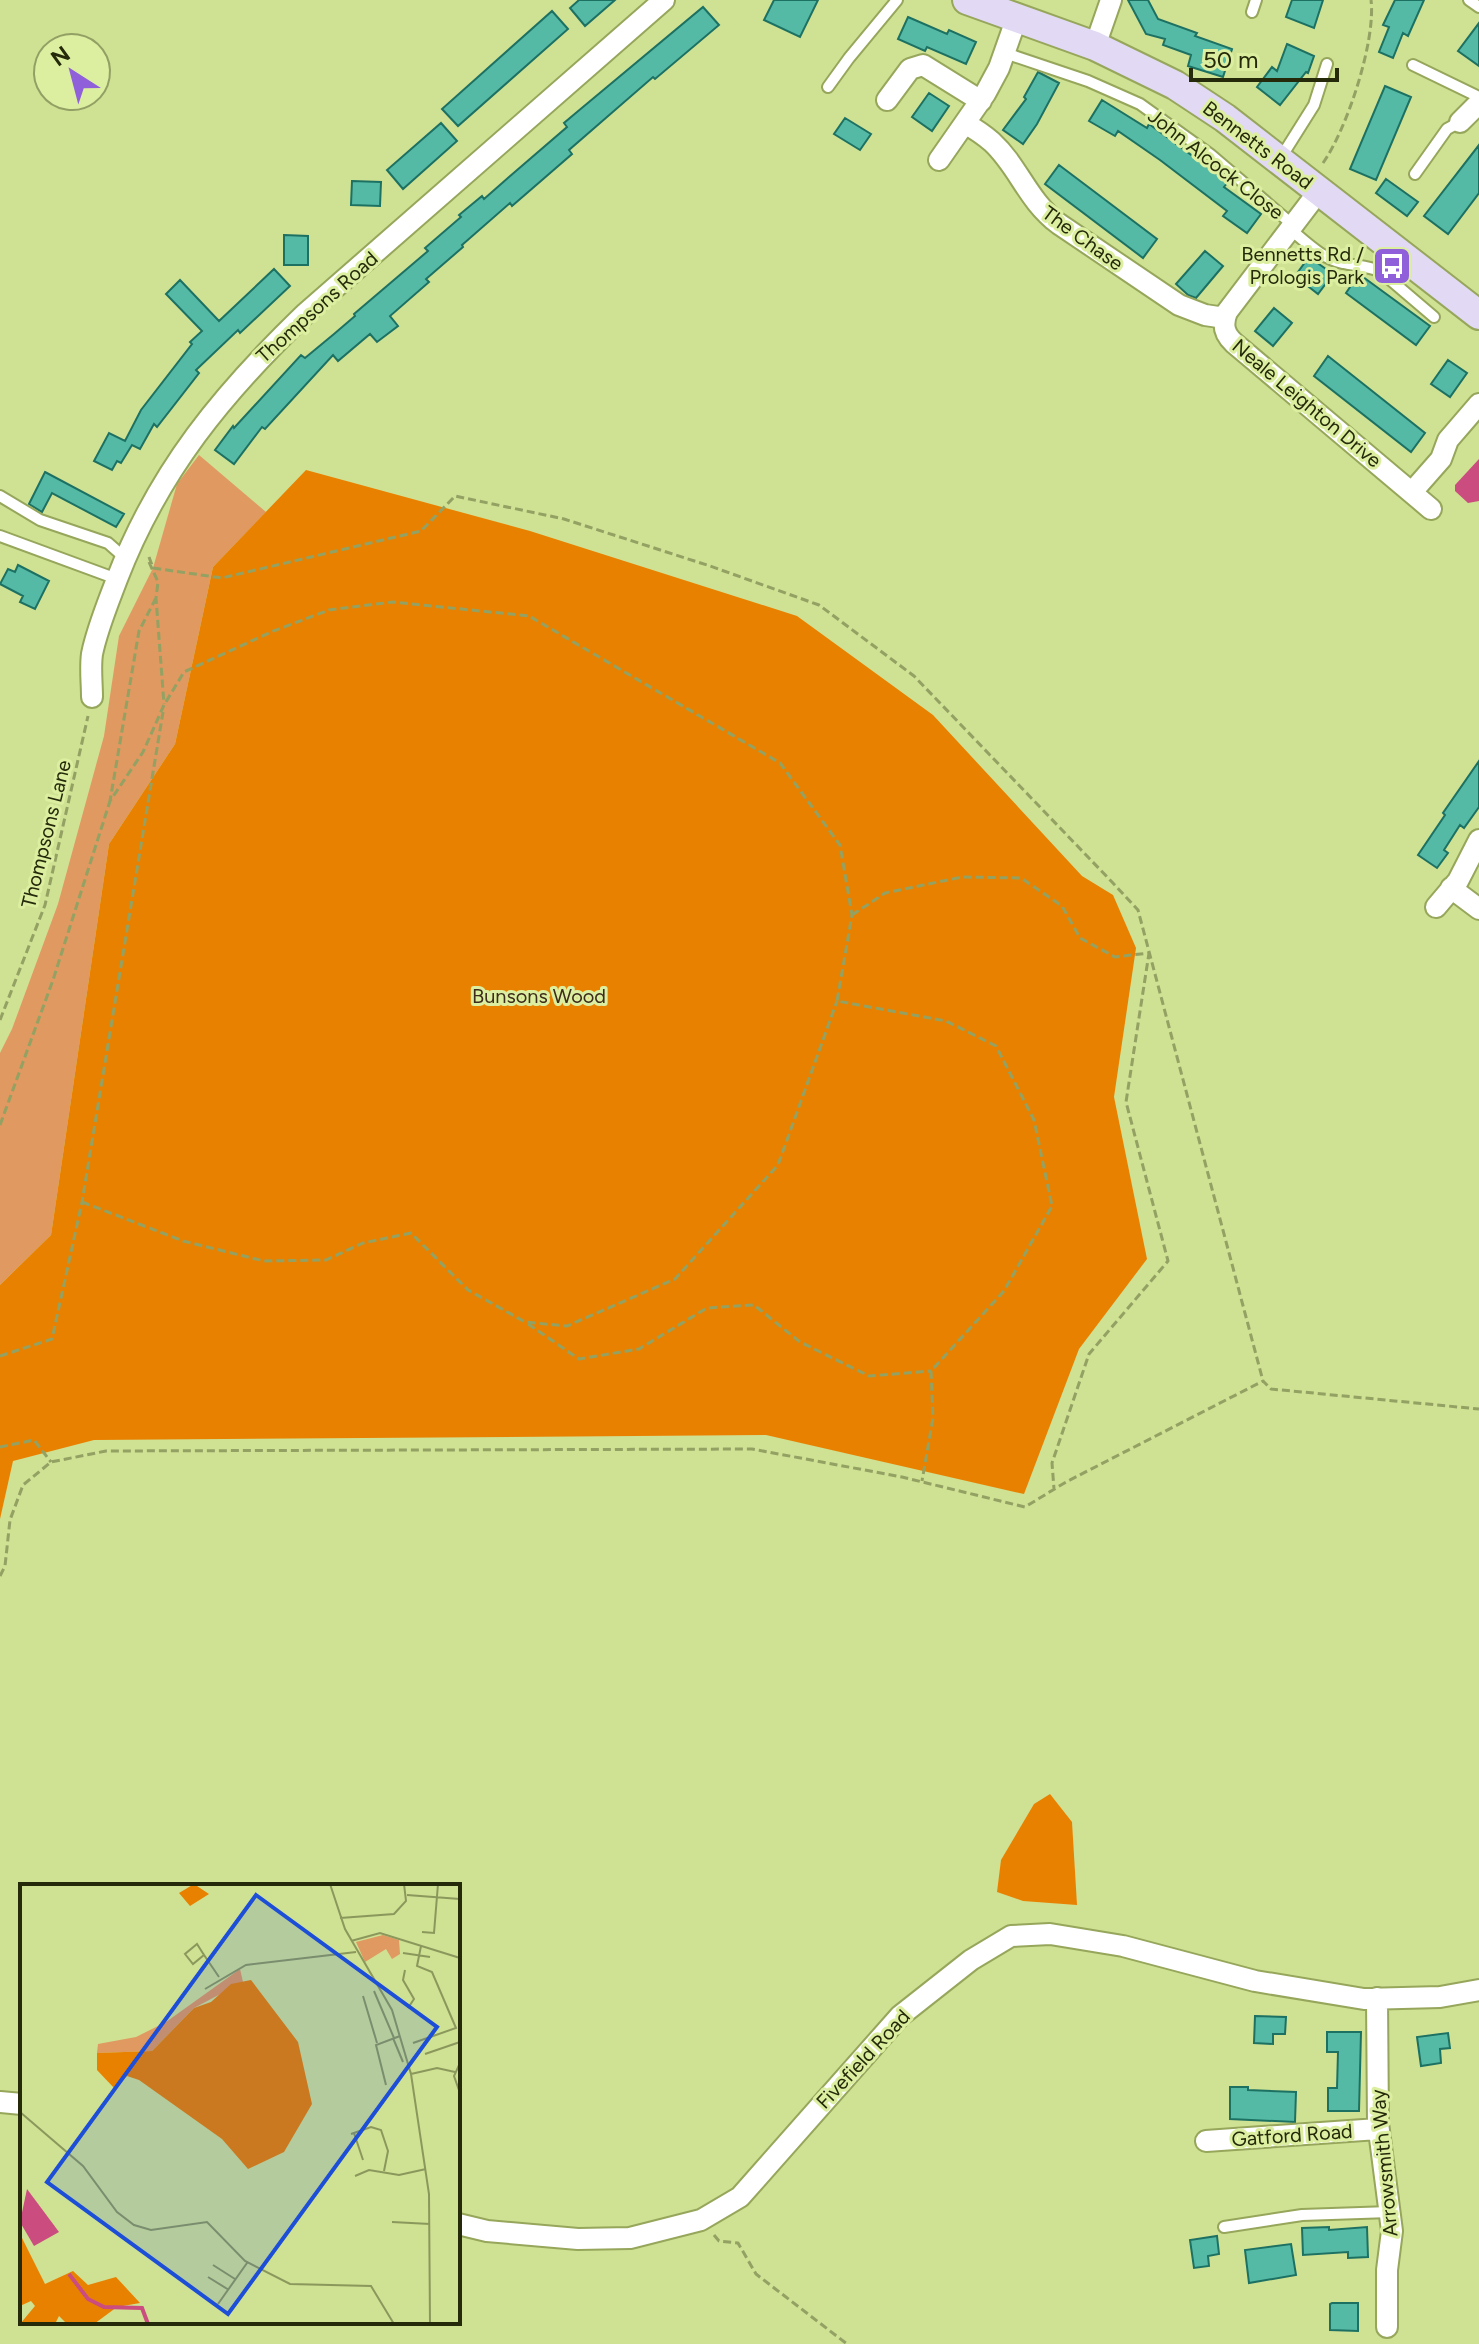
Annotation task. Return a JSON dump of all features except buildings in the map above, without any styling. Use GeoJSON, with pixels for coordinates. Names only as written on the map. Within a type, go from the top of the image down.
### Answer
{"type":"FeatureCollection","features":[{"type":"Feature","properties":{"kind":"street","name":"Thompsons Road"},"geometry":{"type":"LineString","coordinates":[[92,697],[92,655],[125,558],[172,468],[215,408],[256,361],[306,313],[664,0]]}},
{"type":"Feature","properties":{"kind":"street","name":"Bennetts Road"},"geometry":{"type":"LineString","coordinates":[[967,0],[1095,46],[1175,85],[1225,118],[1479,315]]}},
{"type":"Feature","properties":{"kind":"street"},"geometry":{"type":"LineString","coordinates":[[1095,46],[1111,0]]}},
{"type":"Feature","properties":{"kind":"street"},"geometry":{"type":"LineString","coordinates":[[939,160],[981,101],[999,68],[1017,17]]}},
{"type":"Feature","properties":{"kind":"street"},"geometry":{"type":"LineString","coordinates":[[887,100],[910,69],[923,65],[981,101]]}},
{"type":"Feature","properties":{"kind":"street"},"geometry":{"type":"LineString","coordinates":[[1460,122],[1479,100]]}},
{"type":"Feature","properties":{"kind":"street","name":"The Chase"},"geometry":{"type":"LineString","coordinates":[[966,124],[993,143],[1043,212],[1179,305],[1205,315],[1225,318]]}},
{"type":"Feature","properties":{"kind":"street","name":"Neale Leighton Drive"},"geometry":{"type":"LineString","coordinates":[[1314,187],[1292,227],[1227,312],[1225,332],[1229,339],[1431,509]]}},
{"type":"Feature","properties":{"kind":"street"},"geometry":{"type":"LineString","coordinates":[[1412,492],[1441,459],[1448,440],[1479,404]]}},
{"type":"Feature","properties":{"kind":"street"},"geometry":{"type":"LineString","coordinates":[[1436,907],[1458,881],[1479,840]]}},
{"type":"Feature","properties":{"kind":"street"},"geometry":{"type":"LineString","coordinates":[[1451,888],[1479,909]]}},
{"type":"Feature","properties":{"kind":"street","name":"Fivefield Road"},"geometry":{"type":"LineString","coordinates":[[460,2224],[487,2231],[604,2239],[630,2238],[701,2220],[740,2197],[900,2016],[971,1960],[1011,1936],[1050,1934],[1123,1946],[1255,1981],[1364,1999],[1440,1997],[1479,1990]]}},
{"type":"Feature","properties":{"kind":"street","name":"Arrowsmith Way"},"geometry":{"type":"LineString","coordinates":[[1377,1998],[1378,2129],[1392,2231],[1387,2270],[1387,2327]]}},
{"type":"Feature","properties":{"kind":"street"},"geometry":{"type":"LineString","coordinates":[[0,2102],[20,2104]]}},
{"type":"Feature","properties":{"kind":"street","name":"Gatford Road"},"geometry":{"type":"LineString","coordinates":[[1206,2141],[1378,2129]]}},
{"type":"Feature","properties":{"kind":"lane"},"geometry":{"type":"LineString","coordinates":[[828,87],[897,0]]}},
{"type":"Feature","properties":{"kind":"lane"},"geometry":{"type":"LineString","coordinates":[[1252,12],[1256,0]]}},
{"type":"Feature","properties":{"kind":"lane"},"geometry":{"type":"LineString","coordinates":[[1469,0],[1479,7]]}},
{"type":"Feature","properties":{"kind":"lane","name":"John Alcock Close"},"geometry":{"type":"LineString","coordinates":[[1005,53],[1088,81],[1140,104],[1211,155],[1324,256],[1380,271],[1434,317]]}},
{"type":"Feature","properties":{"kind":"lane"},"geometry":{"type":"LineString","coordinates":[[1279,160],[1314,105],[1327,64]]}},
{"type":"Feature","properties":{"kind":"lane"},"geometry":{"type":"LineString","coordinates":[[1413,65],[1479,100]]}},
{"type":"Feature","properties":{"kind":"lane"},"geometry":{"type":"LineString","coordinates":[[1415,174],[1447,129],[1460,122]]}},
{"type":"Feature","properties":{"kind":"lane"},"geometry":{"type":"LineString","coordinates":[[0,496],[40,520],[108,543],[125,558]]}},
{"type":"Feature","properties":{"kind":"lane"},"geometry":{"type":"LineString","coordinates":[[0,536],[117,579]]}},
{"type":"Feature","properties":{"kind":"lane"},"geometry":{"type":"LineString","coordinates":[[1224,2227],[1302,2215],[1390,2212]]}},
{"type":"Feature","properties":{"kind":"path"},"geometry":{"type":"LineString","coordinates":[[1314,187],[1350,109],[1369,35],[1371,0]]}},
{"type":"Feature","properties":{"kind":"path"},"geometry":{"type":"LineString","coordinates":[[0,1356],[52,1339],[82,1202],[164,705],[156,598],[158,582],[148,555],[153,568],[222,578],[421,531],[455,496],[564,519],[819,605],[914,676],[1138,910],[1263,1381],[1271,1389],[1479,1409]]}},
{"type":"Feature","properties":{"kind":"path"},"geometry":{"type":"LineString","coordinates":[[0,1125],[53,980],[110,801],[139,631],[156,598]]}},
{"type":"Feature","properties":{"kind":"path"},"geometry":{"type":"LineString","coordinates":[[110,801],[143,752],[164,705],[184,672],[271,632],[329,610],[393,602],[529,616],[780,763],[840,845],[852,915],[837,1001],[778,1165],[675,1279],[567,1326],[525,1322]]}},
{"type":"Feature","properties":{"kind":"path","name":"Thompsons Lane"},"geometry":{"type":"LineString","coordinates":[[0,1020],[45,905],[92,697]]}},
{"type":"Feature","properties":{"kind":"path"},"geometry":{"type":"LineString","coordinates":[[852,915],[885,893],[962,877],[1021,878],[1062,906],[1080,938],[1115,957],[1149,953]]}},
{"type":"Feature","properties":{"kind":"path"},"geometry":{"type":"LineString","coordinates":[[1054,1489],[1052,1463],[1089,1354],[1168,1261],[1126,1102],[1149,953]]}},
{"type":"Feature","properties":{"kind":"path"},"geometry":{"type":"LineString","coordinates":[[82,1202],[183,1241],[264,1261],[326,1260],[363,1243],[411,1233],[468,1290],[525,1322],[579,1359],[639,1349],[707,1308],[754,1305],[800,1342],[869,1376],[931,1371],[1004,1291],[1052,1206],[1034,1120],[996,1046],[946,1021],[837,1001]]}},
{"type":"Feature","properties":{"kind":"path"},"geometry":{"type":"LineString","coordinates":[[922,1481],[933,1418],[931,1371]]}},
{"type":"Feature","properties":{"kind":"path"},"geometry":{"type":"LineString","coordinates":[[0,1576],[5,1566],[10,1520],[23,1485],[51,1462],[106,1451],[752,1449],[922,1481],[1025,1507],[1263,1381]]}},
{"type":"Feature","properties":{"kind":"path"},"geometry":{"type":"LineString","coordinates":[[0,1447],[34,1440],[51,1462]]}},
{"type":"Feature","properties":{"kind":"path"},"geometry":{"type":"LineString","coordinates":[[701,2220],[719,2241],[738,2243],[756,2274],[847,2344]]}},
{"type":"Feature","properties":{"kind":"shaded area"},"geometry":{"type":"Polygon","coordinates":[[[199,455],[266,512],[213,567],[175,744],[109,844],[51,1235],[0,1285],[0,1053],[12,1029],[58,904],[104,736],[119,636],[153,568],[177,484],[199,455]]]}},
{"type":"Feature","properties":{"kind":"shaded area"},"geometry":{"type":"Polygon","coordinates":[[[1479,459],[1479,501],[1468,503],[1455,491],[1455,485],[1479,459]]]}},
{"type":"Feature","properties":{"kind":"green space","name":"Bunsons Wood"},"geometry":{"type":"Polygon","coordinates":[[[306,470],[530,531],[797,616],[933,715],[1082,876],[1113,895],[1136,948],[1114,1097],[1147,1259],[1079,1349],[1024,1494],[766,1435],[94,1440],[13,1461],[0,1519],[0,1285],[51,1235],[109,844],[175,744],[213,567],[306,470]]]}},
{"type":"Feature","properties":{"kind":"green space"},"geometry":{"type":"Polygon","coordinates":[[[1050,1794],[1072,1822],[1077,1905],[1023,1901],[997,1892],[1001,1860],[1034,1804],[1050,1794]]]}},
{"type":"Feature","properties":{"kind":"place","name":"Bennetts Rd / Prologis Park"},"geometry":{"type":"Point","coordinates":[1392,266]}}]}
